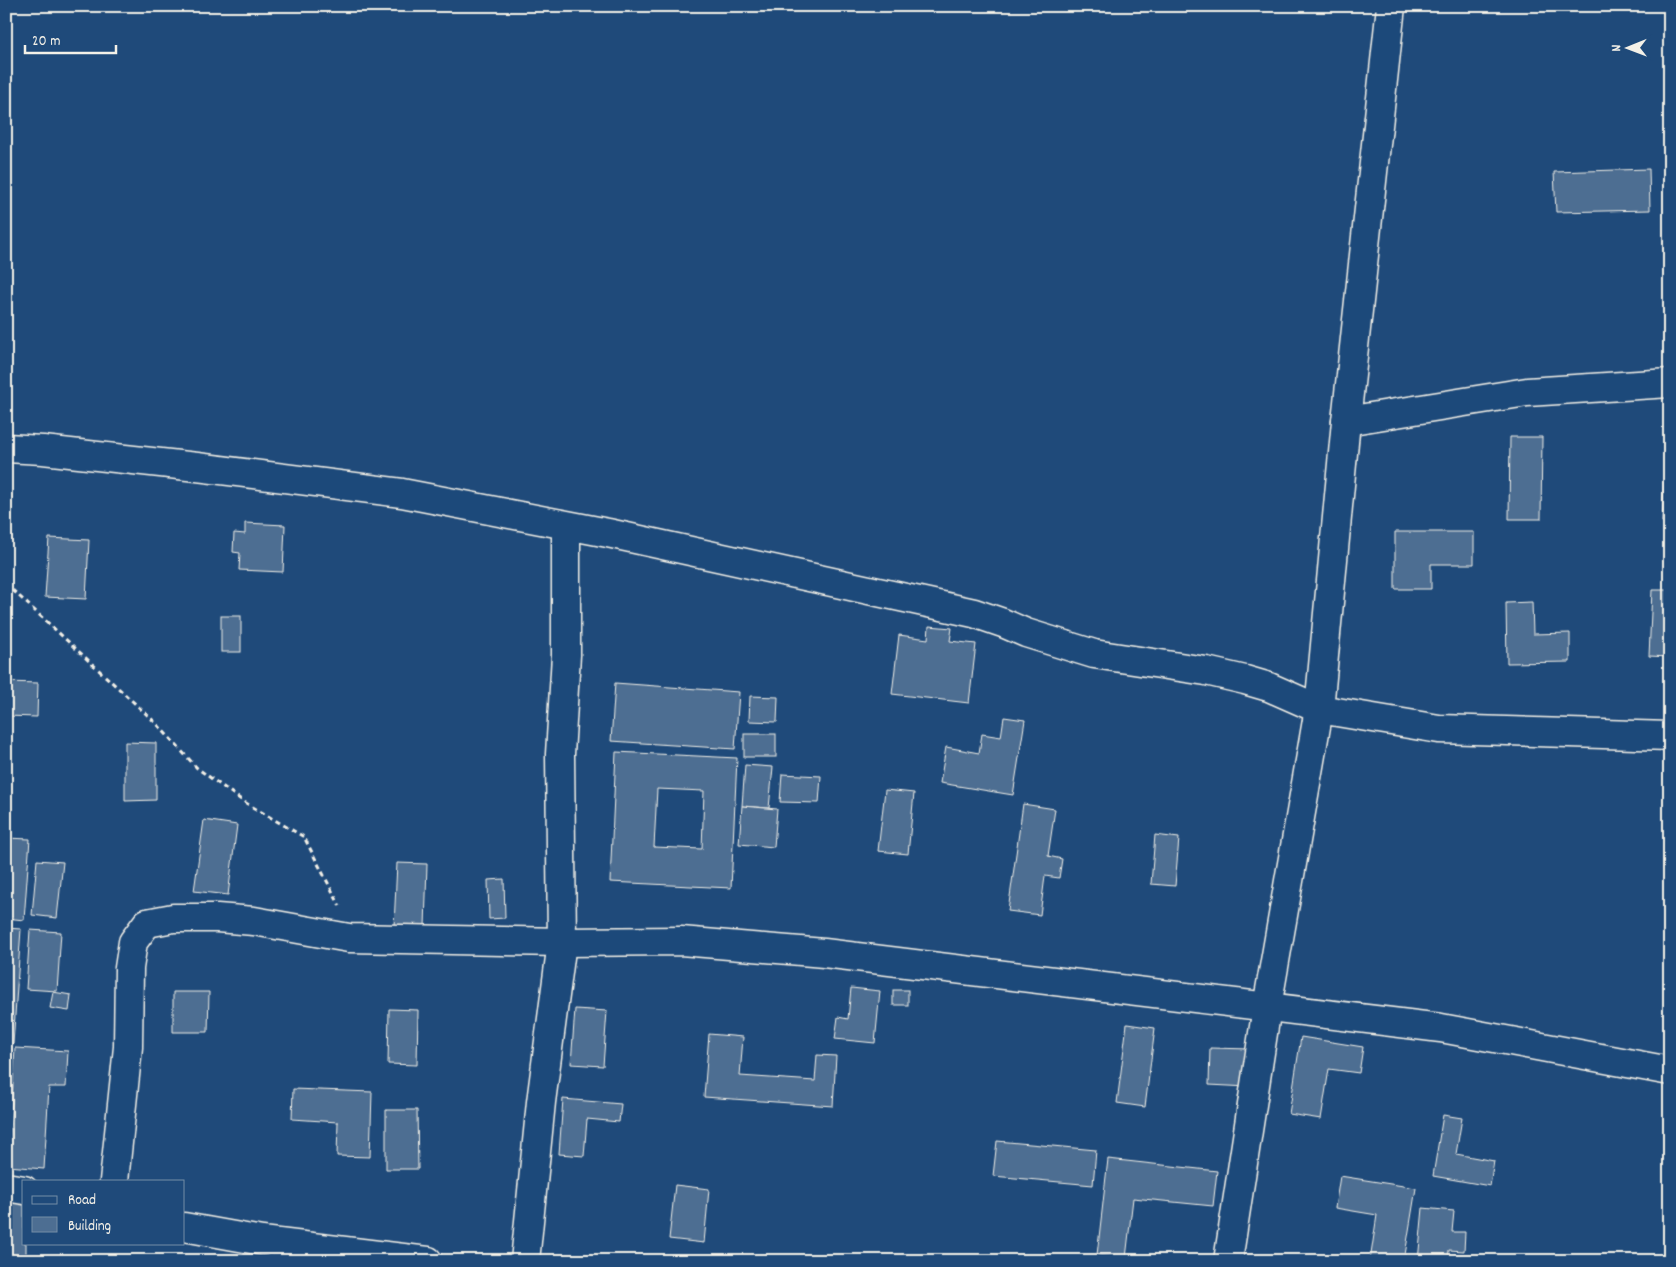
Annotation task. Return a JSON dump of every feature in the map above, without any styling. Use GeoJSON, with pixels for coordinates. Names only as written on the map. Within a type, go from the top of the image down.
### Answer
{"type":"FeatureCollection","features":[{"type":"Feature","properties":{"kind":"street"},"geometry":{"type":"LineString","coordinates":[[1228,1261],[1266,1007],[1319,709],[1346,422],[1391,6]]}},
{"type":"Feature","properties":{"kind":"street"},"geometry":{"type":"LineString","coordinates":[[1346,422],[1527,392],[1670,383]]}},
{"type":"Feature","properties":{"kind":"street"},"geometry":{"type":"LineString","coordinates":[[6,448],[43,450],[314,480],[402,493],[737,560],[974,613],[1026,633],[1094,654],[1206,671],[1245,680],[1268,687],[1319,709],[1439,729],[1670,736]]}},
{"type":"Feature","properties":{"kind":"street"},"geometry":{"type":"LineString","coordinates":[[525,1261],[541,1102],[562,942],[560,754],[566,655],[566,526]]}},
{"type":"Feature","properties":{"kind":"street"},"geometry":{"type":"LineString","coordinates":[[114,1180],[128,1047],[129,968],[133,942],[147,922],[173,918],[217,918],[254,921],[349,938],[562,942],[681,941],[824,953],[1440,1028],[1670,1071]]}},
{"type":"Feature","properties":{"kind":"street"},"geometry":{"type":"LineString","coordinates":[[6,1187],[22,1190]]}},
{"type":"Feature","properties":{"kind":"street"},"geometry":{"type":"LineString","coordinates":[[185,1227],[262,1241],[428,1261]]}},
{"type":"Feature","properties":{"kind":"path"},"geometry":{"type":"LineString","coordinates":[[6,584],[157,724],[197,768],[244,802],[304,837],[339,903],[349,938]]}},
{"type":"Feature","properties":{"kind":"building"},"geometry":{"type":"Polygon","coordinates":[[[1649,169],[1650,210],[1556,212],[1554,172],[1649,169]]]}},
{"type":"Feature","properties":{"kind":"building"},"geometry":{"type":"Polygon","coordinates":[[[1510,437],[1542,437],[1541,519],[1509,519],[1510,437]]]}},
{"type":"Feature","properties":{"kind":"building"},"geometry":{"type":"Polygon","coordinates":[[[1664,481],[1670,482],[1670,523],[1662,522],[1664,481]]]}},
{"type":"Feature","properties":{"kind":"building"},"geometry":{"type":"Polygon","coordinates":[[[245,523],[285,525],[283,572],[239,570],[240,553],[233,552],[234,533],[245,534],[245,523]]]}},
{"type":"Feature","properties":{"kind":"building"},"geometry":{"type":"Polygon","coordinates":[[[1395,532],[1474,532],[1474,564],[1431,564],[1431,589],[1395,589],[1395,532]]]}},
{"type":"Feature","properties":{"kind":"building"},"geometry":{"type":"Polygon","coordinates":[[[49,538],[89,540],[86,599],[45,597],[49,538]]]}},
{"type":"Feature","properties":{"kind":"building"},"geometry":{"type":"Polygon","coordinates":[[[1652,590],[1670,590],[1670,657],[1649,656],[1652,590]]]}},
{"type":"Feature","properties":{"kind":"building"},"geometry":{"type":"Polygon","coordinates":[[[1532,602],[1533,634],[1570,633],[1570,662],[1507,663],[1506,603],[1532,602]]]}},
{"type":"Feature","properties":{"kind":"building"},"geometry":{"type":"Polygon","coordinates":[[[221,616],[241,616],[241,652],[221,652],[221,616]]]}},
{"type":"Feature","properties":{"kind":"building"},"geometry":{"type":"Polygon","coordinates":[[[929,626],[952,628],[950,641],[976,644],[969,703],[892,694],[899,635],[928,639],[929,626]]]}},
{"type":"Feature","properties":{"kind":"building"},"geometry":{"type":"Polygon","coordinates":[[[6,682],[38,683],[37,717],[6,716],[6,682]]]}},
{"type":"Feature","properties":{"kind":"building"},"geometry":{"type":"Polygon","coordinates":[[[615,683],[739,692],[735,749],[611,741],[615,683]]]}},
{"type":"Feature","properties":{"kind":"building"},"geometry":{"type":"Polygon","coordinates":[[[750,696],[778,697],[777,722],[749,721],[750,696]]]}},
{"type":"Feature","properties":{"kind":"building"},"geometry":{"type":"Polygon","coordinates":[[[1004,717],[1025,720],[1013,795],[940,783],[946,747],[979,753],[982,734],[1001,737],[1004,717]]]}},
{"type":"Feature","properties":{"kind":"building"},"geometry":{"type":"Polygon","coordinates":[[[744,734],[776,734],[776,757],[744,757],[744,734]]]}},
{"type":"Feature","properties":{"kind":"building"},"geometry":{"type":"Polygon","coordinates":[[[125,742],[156,743],[156,800],[125,801],[125,742]]]}},
{"type":"Feature","properties":{"kind":"building"},"geometry":{"type":"Polygon","coordinates":[[[616,752],[737,758],[731,888],[610,882],[616,752]],[[657,789],[654,847],[702,849],[704,791],[657,789]]]}},
{"type":"Feature","properties":{"kind":"building"},"geometry":{"type":"Polygon","coordinates":[[[745,765],[773,767],[769,808],[742,806],[745,765]]]}},
{"type":"Feature","properties":{"kind":"building"},"geometry":{"type":"Polygon","coordinates":[[[782,774],[821,776],[819,803],[780,802],[782,774]]]}},
{"type":"Feature","properties":{"kind":"building"},"geometry":{"type":"Polygon","coordinates":[[[885,790],[914,793],[908,854],[878,851],[885,790]]]}},
{"type":"Feature","properties":{"kind":"building"},"geometry":{"type":"Polygon","coordinates":[[[1023,804],[1055,809],[1048,856],[1062,859],[1059,878],[1045,876],[1040,915],[1008,911],[1023,804]]]}},
{"type":"Feature","properties":{"kind":"building"},"geometry":{"type":"Polygon","coordinates":[[[742,806],[777,809],[774,847],[739,844],[742,806]]]}},
{"type":"Feature","properties":{"kind":"building"},"geometry":{"type":"Polygon","coordinates":[[[204,820],[237,825],[228,895],[194,891],[204,820]]]}},
{"type":"Feature","properties":{"kind":"building"},"geometry":{"type":"Polygon","coordinates":[[[1155,835],[1179,838],[1175,886],[1151,884],[1155,835]]]}},
{"type":"Feature","properties":{"kind":"building"},"geometry":{"type":"Polygon","coordinates":[[[6,838],[30,839],[24,920],[6,918],[6,838]]]}},
{"type":"Feature","properties":{"kind":"building"},"geometry":{"type":"Polygon","coordinates":[[[37,860],[63,862],[57,918],[32,915],[37,860]]]}},
{"type":"Feature","properties":{"kind":"building"},"geometry":{"type":"Polygon","coordinates":[[[397,863],[427,864],[425,927],[394,926],[397,863]]]}},
{"type":"Feature","properties":{"kind":"building"},"geometry":{"type":"Polygon","coordinates":[[[504,879],[505,918],[489,919],[488,880],[504,879]]]}},
{"type":"Feature","properties":{"kind":"building"},"geometry":{"type":"Polygon","coordinates":[[[6,928],[21,929],[13,1044],[6,1043],[6,928]]]}},
{"type":"Feature","properties":{"kind":"building"},"geometry":{"type":"Polygon","coordinates":[[[30,930],[61,932],[57,991],[26,989],[30,930]]]}},
{"type":"Feature","properties":{"kind":"building"},"geometry":{"type":"Polygon","coordinates":[[[851,988],[880,991],[875,1043],[835,1039],[838,1017],[848,1019],[851,988]]]}},
{"type":"Feature","properties":{"kind":"building"},"geometry":{"type":"Polygon","coordinates":[[[893,990],[908,990],[908,1005],[893,1005],[893,990]]]}},
{"type":"Feature","properties":{"kind":"building"},"geometry":{"type":"Polygon","coordinates":[[[53,992],[71,995],[69,1011],[50,1008],[53,992]]]}},
{"type":"Feature","properties":{"kind":"building"},"geometry":{"type":"Polygon","coordinates":[[[173,992],[209,992],[208,1032],[173,1032],[173,992]]]}},
{"type":"Feature","properties":{"kind":"building"},"geometry":{"type":"Polygon","coordinates":[[[389,1009],[418,1010],[417,1065],[388,1064],[389,1009]]]}},
{"type":"Feature","properties":{"kind":"building"},"geometry":{"type":"Polygon","coordinates":[[[575,1009],[607,1011],[603,1066],[571,1064],[575,1009]]]}},
{"type":"Feature","properties":{"kind":"building"},"geometry":{"type":"Polygon","coordinates":[[[1127,1024],[1155,1028],[1145,1107],[1117,1103],[1127,1024]]]}},
{"type":"Feature","properties":{"kind":"building"},"geometry":{"type":"Polygon","coordinates":[[[709,1034],[743,1037],[740,1076],[815,1081],[817,1055],[836,1056],[833,1106],[704,1097],[709,1034]]]}},
{"type":"Feature","properties":{"kind":"building"},"geometry":{"type":"Polygon","coordinates":[[[1301,1037],[1363,1047],[1359,1073],[1329,1069],[1321,1119],[1289,1114],[1301,1037]]]}},
{"type":"Feature","properties":{"kind":"building"},"geometry":{"type":"Polygon","coordinates":[[[15,1048],[68,1051],[66,1087],[49,1087],[44,1169],[8,1166],[15,1048]]]}},
{"type":"Feature","properties":{"kind":"building"},"geometry":{"type":"Polygon","coordinates":[[[1210,1048],[1251,1049],[1249,1087],[1209,1085],[1210,1048]]]}},
{"type":"Feature","properties":{"kind":"building"},"geometry":{"type":"Polygon","coordinates":[[[293,1089],[372,1092],[370,1157],[337,1156],[338,1122],[292,1119],[293,1089]]]}},
{"type":"Feature","properties":{"kind":"building"},"geometry":{"type":"Polygon","coordinates":[[[563,1099],[621,1104],[619,1122],[587,1119],[584,1156],[559,1154],[563,1099]]]}},
{"type":"Feature","properties":{"kind":"building"},"geometry":{"type":"Polygon","coordinates":[[[386,1110],[417,1110],[418,1169],[386,1169],[386,1110]]]}},
{"type":"Feature","properties":{"kind":"building"},"geometry":{"type":"Polygon","coordinates":[[[1443,1115],[1462,1118],[1456,1154],[1494,1161],[1490,1186],[1433,1176],[1443,1115]]]}},
{"type":"Feature","properties":{"kind":"building"},"geometry":{"type":"Polygon","coordinates":[[[997,1141],[1096,1150],[1093,1185],[993,1176],[997,1141]]]}},
{"type":"Feature","properties":{"kind":"building"},"geometry":{"type":"Polygon","coordinates":[[[1108,1159],[1217,1171],[1213,1206],[1133,1198],[1126,1258],[1097,1255],[1108,1159]]]}},
{"type":"Feature","properties":{"kind":"building"},"geometry":{"type":"Polygon","coordinates":[[[1340,1176],[1416,1188],[1404,1261],[1370,1261],[1377,1215],[1335,1208],[1340,1176]]]}},
{"type":"Feature","properties":{"kind":"building"},"geometry":{"type":"Polygon","coordinates":[[[675,1185],[709,1189],[704,1243],[669,1239],[675,1185]]]}},
{"type":"Feature","properties":{"kind":"building"},"geometry":{"type":"Polygon","coordinates":[[[6,1203],[22,1203],[22,1244],[26,1244],[26,1261],[6,1261],[6,1203]]]}},
{"type":"Feature","properties":{"kind":"building"},"geometry":{"type":"Polygon","coordinates":[[[1423,1208],[1454,1211],[1452,1232],[1465,1232],[1464,1251],[1449,1250],[1448,1261],[1418,1261],[1423,1208]]]}}]}
